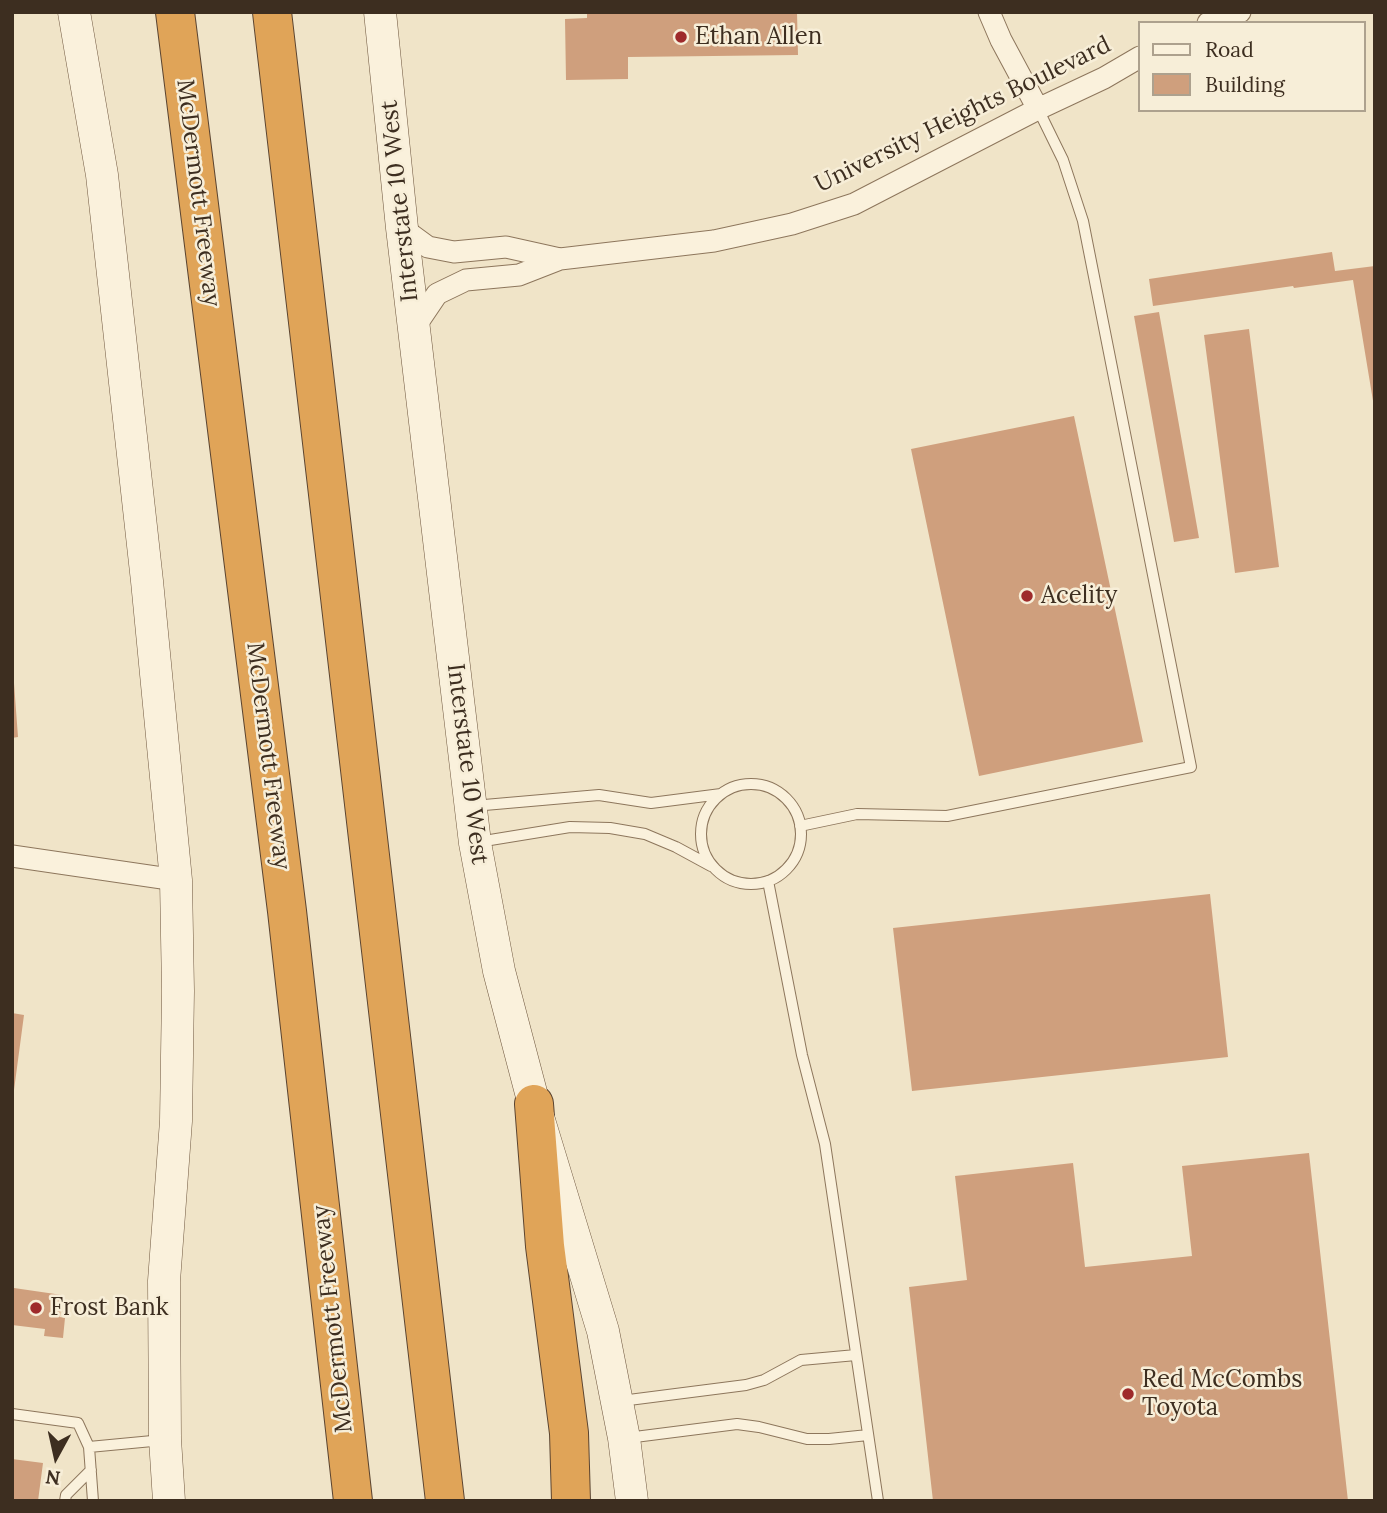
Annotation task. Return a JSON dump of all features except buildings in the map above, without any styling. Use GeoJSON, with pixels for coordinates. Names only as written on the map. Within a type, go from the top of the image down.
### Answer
{"type":"FeatureCollection","features":[{"type":"Feature","properties":{"kind":"highway","name":"McDermott Freeway"},"geometry":{"type":"LineString","coordinates":[[175,12],[287,911],[353,1501]]}},
{"type":"Feature","properties":{"kind":"highway"},"geometry":{"type":"LineString","coordinates":[[272,12],[445,1501]]}},
{"type":"Feature","properties":{"kind":"highway"},"geometry":{"type":"LineString","coordinates":[[534,1104],[545,1246],[569,1433],[571,1501]]}},
{"type":"Feature","properties":{"kind":"main road"},"geometry":{"type":"LineString","coordinates":[[74,12],[102,175],[146,568],[176,880],[176,1121],[164,1281],[164,1439],[169,1501]]}},
{"type":"Feature","properties":{"kind":"main road","name":"Interstate 10 West"},"geometry":{"type":"LineString","coordinates":[[380,12],[402,228],[475,842],[499,971],[534,1104],[603,1331],[624,1438],[632,1501]]}},
{"type":"Feature","properties":{"kind":"street"},"geometry":{"type":"LineString","coordinates":[[989,12],[1038,108]]}},
{"type":"Feature","properties":{"kind":"street"},"geometry":{"type":"LineString","coordinates":[[1214,21],[1240,12]]}},
{"type":"Feature","properties":{"kind":"street","name":"University Heights Boulevard"},"geometry":{"type":"LineString","coordinates":[[414,328],[437,294],[466,281],[519,275],[560,259],[715,241],[792,224],[854,204],[1038,108],[1104,78],[1138,58]]}},
{"type":"Feature","properties":{"kind":"street","name":"University Heights Boulevard"},"geometry":{"type":"LineString","coordinates":[[402,228],[428,247],[454,252],[506,247],[560,259]]}},
{"type":"Feature","properties":{"kind":"street"},"geometry":{"type":"LineString","coordinates":[[12,856],[176,880]]}},
{"type":"Feature","properties":{"kind":"lane"},"geometry":{"type":"LineString","coordinates":[[800,826],[857,814],[947,816],[1191,767],[1083,221],[1063,160],[1038,108]]}},
{"type":"Feature","properties":{"kind":"lane"},"geometry":{"type":"LineString","coordinates":[[475,842],[570,827],[610,828],[645,834],[712,866],[728,879],[747,885],[768,881],[783,873],[794,860],[800,843],[800,826],[796,812],[788,800],[763,785],[734,786],[721,794],[707,808],[701,828],[702,848],[712,866]]}},
{"type":"Feature","properties":{"kind":"lane"},"geometry":{"type":"LineString","coordinates":[[470,807],[598,795],[651,803],[721,794]]}},
{"type":"Feature","properties":{"kind":"lane"},"geometry":{"type":"LineString","coordinates":[[768,881],[802,1055],[825,1144],[878,1501]]}},
{"type":"Feature","properties":{"kind":"lane"},"geometry":{"type":"LineString","coordinates":[[617,1402],[746,1385],[764,1380],[801,1360],[856,1355]]}},
{"type":"Feature","properties":{"kind":"lane"},"geometry":{"type":"LineString","coordinates":[[12,1414],[78,1423],[89,1447],[93,1501]]}},
{"type":"Feature","properties":{"kind":"lane"},"geometry":{"type":"LineString","coordinates":[[624,1438],[737,1424],[807,1439],[829,1440],[868,1435]]}},
{"type":"Feature","properties":{"kind":"lane"},"geometry":{"type":"LineString","coordinates":[[89,1447],[164,1439]]}},
{"type":"Feature","properties":{"kind":"lane"},"geometry":{"type":"LineString","coordinates":[[65,1501],[66,1495],[90,1470]]}},
{"type":"Feature","properties":{"kind":"place","name":"Ethan Allen"},"geometry":{"type":"Point","coordinates":[681,37]}},
{"type":"Feature","properties":{"kind":"place","name":"Acelity"},"geometry":{"type":"Point","coordinates":[1027,596]}},
{"type":"Feature","properties":{"kind":"place","name":"Frost Bank"},"geometry":{"type":"Point","coordinates":[36,1308]}},
{"type":"Feature","properties":{"kind":"place","name":"Red McCombs Toyota"},"geometry":{"type":"Point","coordinates":[1128,1394]}}]}
